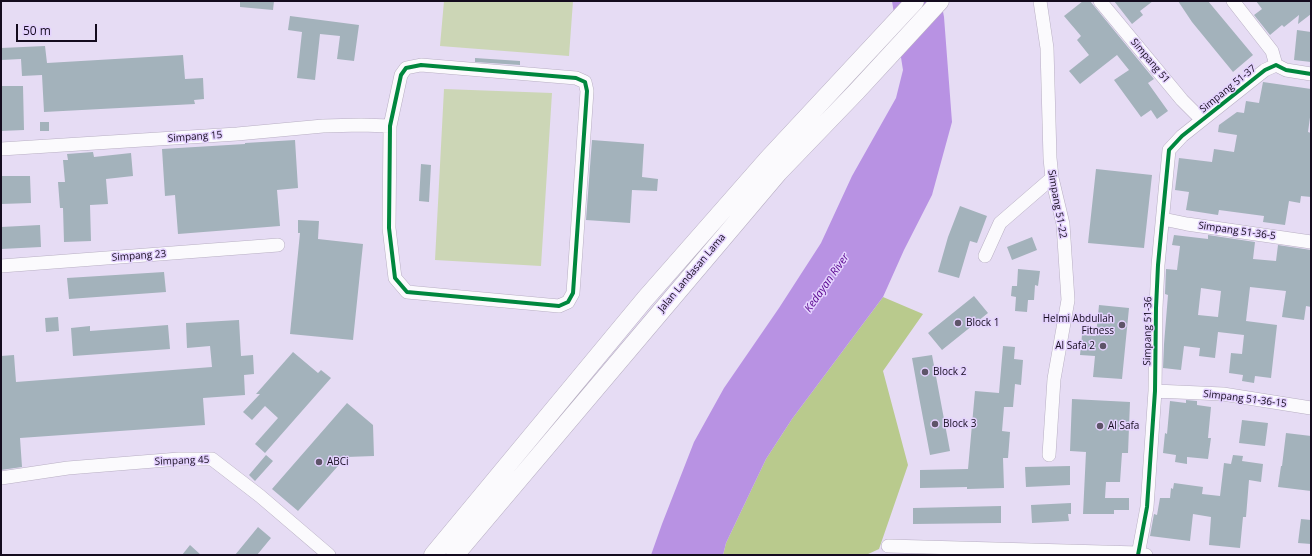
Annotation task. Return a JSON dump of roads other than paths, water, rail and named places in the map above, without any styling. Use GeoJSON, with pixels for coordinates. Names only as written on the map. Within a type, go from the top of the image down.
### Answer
{"type":"FeatureCollection","features":[{"type":"Feature","properties":{"kind":"main road","name":"Jalan Landasan Lama"},"geometry":{"type":"LineString","coordinates":[[433,555],[645,299],[767,160],[915,1]]}},
{"type":"Feature","properties":{"kind":"main road","name":"Jalan Landasan Lama"},"geometry":{"type":"LineString","coordinates":[[454,555],[778,173],[857,91],[940,1]]}},
{"type":"Feature","properties":{"kind":"street","name":"Simpang 51-22"},"geometry":{"type":"LineString","coordinates":[[1040,1],[1047,48],[1050,158],[1052,178],[1063,224],[1068,300],[1054,378],[1049,455]]}},
{"type":"Feature","properties":{"kind":"street","name":"Simpang 51"},"geometry":{"type":"LineString","coordinates":[[1100,1],[1182,100],[1202,120]]}},
{"type":"Feature","properties":{"kind":"street"},"geometry":{"type":"LineString","coordinates":[[1233,1],[1272,51],[1276,65],[1286,70],[1311,74]]}},
{"type":"Feature","properties":{"kind":"street"},"geometry":{"type":"LineString","coordinates":[[421,65],[576,78],[585,82],[587,91],[573,293],[568,302],[559,306],[407,292],[395,278],[389,228],[390,126],[401,75],[406,68],[421,65]]}},
{"type":"Feature","properties":{"kind":"street","name":"Simpang 51-37"},"geometry":{"type":"LineString","coordinates":[[1202,120],[1265,70],[1276,65]]}},
{"type":"Feature","properties":{"kind":"street","name":"Simpang 51-36"},"geometry":{"type":"LineString","coordinates":[[1141,554],[1147,507],[1155,391],[1158,265],[1164,219],[1169,150],[1182,136],[1202,120]]}},
{"type":"Feature","properties":{"kind":"street","name":"Simpang 15"},"geometry":{"type":"LineString","coordinates":[[1,149],[229,134],[323,126],[390,126]]}},
{"type":"Feature","properties":{"kind":"street"},"geometry":{"type":"LineString","coordinates":[[986,256],[1000,223],[1052,178]]}},
{"type":"Feature","properties":{"kind":"street","name":"Simpang 51-36-5"},"geometry":{"type":"LineString","coordinates":[[1164,219],[1187,224],[1311,242]]}},
{"type":"Feature","properties":{"kind":"street","name":"Simpang 23"},"geometry":{"type":"LineString","coordinates":[[1,266],[278,245]]}},
{"type":"Feature","properties":{"kind":"street","name":"Simpang 51-36-15"},"geometry":{"type":"LineString","coordinates":[[1155,391],[1223,394],[1311,408]]}},
{"type":"Feature","properties":{"kind":"street","name":"Simpang 45"},"geometry":{"type":"LineString","coordinates":[[1,478],[68,468],[179,459],[212,459],[260,496],[329,555]]}},
{"type":"Feature","properties":{"kind":"street"},"geometry":{"type":"LineString","coordinates":[[888,546],[1141,554]]}},
{"type":"Feature","properties":{"kind":"water","name":"Kedayan River"},"geometry":{"type":"Polygon","coordinates":[[[892,1],[941,1],[944,17],[952,122],[932,195],[904,250],[883,297],[792,419],[766,459],[726,543],[723,555],[651,555],[694,442],[724,388],[779,308],[821,243],[852,176],[896,98],[903,70],[892,1]]]}},
{"type":"Feature","properties":{"kind":"place","name":"Block 1"},"geometry":{"type":"Point","coordinates":[958,323]}},
{"type":"Feature","properties":{"kind":"place","name":"Helmi Abdullah Fitness"},"geometry":{"type":"Point","coordinates":[1122,325]}},
{"type":"Feature","properties":{"kind":"place","name":"Al Safa 2"},"geometry":{"type":"Point","coordinates":[1103,346]}},
{"type":"Feature","properties":{"kind":"place","name":"Block 2"},"geometry":{"type":"Point","coordinates":[925,372]}},
{"type":"Feature","properties":{"kind":"place","name":"Block 3"},"geometry":{"type":"Point","coordinates":[935,424]}},
{"type":"Feature","properties":{"kind":"place","name":"Al Safa"},"geometry":{"type":"Point","coordinates":[1100,426]}},
{"type":"Feature","properties":{"kind":"place","name":"ABCi"},"geometry":{"type":"Point","coordinates":[319,462]}}]}
